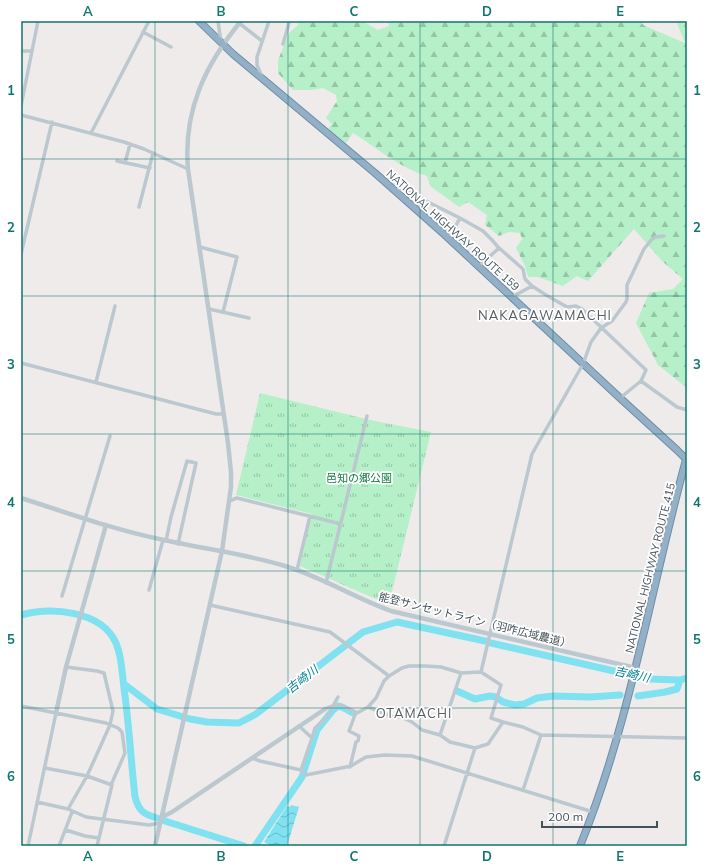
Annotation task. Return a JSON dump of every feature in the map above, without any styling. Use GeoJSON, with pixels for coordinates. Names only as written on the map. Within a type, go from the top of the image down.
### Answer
{"type":"FeatureCollection","features":[{"type":"Feature","properties":{"kind":"highway","name":"NATIONAL HIGHWAY ROUTE 159"},"geometry":{"type":"LineString","coordinates":[[199,21],[222,44],[396,191],[449,238],[583,364],[687,458]]}},
{"type":"Feature","properties":{"kind":"highway","name":"NATIONAL HIGHWAY ROUTE 415"},"geometry":{"type":"LineString","coordinates":[[580,846],[594,812],[618,737],[687,458]]}},
{"type":"Feature","properties":{"kind":"street"},"geometry":{"type":"LineString","coordinates":[[21,106],[38,21]]}},
{"type":"Feature","properties":{"kind":"street"},"geometry":{"type":"LineString","coordinates":[[91,133],[149,21]]}},
{"type":"Feature","properties":{"kind":"street"},"geometry":{"type":"LineString","coordinates":[[218,21],[222,44]]}},
{"type":"Feature","properties":{"kind":"street"},"geometry":{"type":"LineString","coordinates":[[264,80],[257,65],[257,57],[269,21]]}},
{"type":"Feature","properties":{"kind":"street"},"geometry":{"type":"LineString","coordinates":[[283,44],[289,23],[288,21]]}},
{"type":"Feature","properties":{"kind":"street"},"geometry":{"type":"LineString","coordinates":[[154,846],[162,817],[184,712],[222,551],[229,501],[231,472],[188,169],[188,136],[194,102],[210,66],[222,44],[240,22],[262,42]]}},
{"type":"Feature","properties":{"kind":"street"},"geometry":{"type":"LineString","coordinates":[[144,32],[171,47]]}},
{"type":"Feature","properties":{"kind":"street"},"geometry":{"type":"LineString","coordinates":[[21,51],[32,51]]}},
{"type":"Feature","properties":{"kind":"street"},"geometry":{"type":"LineString","coordinates":[[21,120],[21,116],[52,122],[130,144],[188,169]]}},
{"type":"Feature","properties":{"kind":"street"},"geometry":{"type":"LineString","coordinates":[[21,254],[52,122]]}},
{"type":"Feature","properties":{"kind":"street"},"geometry":{"type":"LineString","coordinates":[[125,163],[130,144]]}},
{"type":"Feature","properties":{"kind":"street"},"geometry":{"type":"LineString","coordinates":[[140,207],[153,153]]}},
{"type":"Feature","properties":{"kind":"street"},"geometry":{"type":"LineString","coordinates":[[116,161],[150,168]]}},
{"type":"Feature","properties":{"kind":"street"},"geometry":{"type":"LineString","coordinates":[[396,191],[400,188],[483,231],[499,248],[523,269],[525,279],[532,286],[567,307],[576,306],[601,328],[646,370],[641,381],[620,398]]}},
{"type":"Feature","properties":{"kind":"street"},"geometry":{"type":"LineString","coordinates":[[449,238],[460,218]]}},
{"type":"Feature","properties":{"kind":"street"},"geometry":{"type":"LineString","coordinates":[[481,672],[532,454],[583,364],[591,342],[601,328],[610,322],[626,302],[627,285],[648,243],[656,237],[664,236]]}},
{"type":"Feature","properties":{"kind":"street"},"geometry":{"type":"LineString","coordinates":[[200,247],[237,257],[223,312]]}},
{"type":"Feature","properties":{"kind":"street"},"geometry":{"type":"LineString","coordinates":[[479,266],[499,248]]}},
{"type":"Feature","properties":{"kind":"street"},"geometry":{"type":"LineString","coordinates":[[512,297],[532,286]]}},
{"type":"Feature","properties":{"kind":"street"},"geometry":{"type":"LineString","coordinates":[[96,382],[115,306]]}},
{"type":"Feature","properties":{"kind":"street"},"geometry":{"type":"LineString","coordinates":[[208,309],[249,318]]}},
{"type":"Feature","properties":{"kind":"street"},"geometry":{"type":"LineString","coordinates":[[21,363],[216,414],[223,414]]}},
{"type":"Feature","properties":{"kind":"street"},"geometry":{"type":"LineString","coordinates":[[641,381],[677,407],[687,410]]}},
{"type":"Feature","properties":{"kind":"street"},"geometry":{"type":"LineString","coordinates":[[326,582],[367,416]]}},
{"type":"Feature","properties":{"kind":"street"},"geometry":{"type":"LineString","coordinates":[[62,596],[110,436]]}},
{"type":"Feature","properties":{"kind":"street"},"geometry":{"type":"LineString","coordinates":[[149,590],[187,461],[196,463],[178,544]]}},
{"type":"Feature","properties":{"kind":"street","name":"能登サンセットライン（羽咋広域農道）"},"geometry":{"type":"LineString","coordinates":[[21,498],[106,525],[178,544],[222,551],[285,566],[298,570],[391,611],[490,633],[636,669]]}},
{"type":"Feature","properties":{"kind":"street"},"geometry":{"type":"LineString","coordinates":[[229,501],[237,498],[341,524]]}},
{"type":"Feature","properties":{"kind":"street"},"geometry":{"type":"LineString","coordinates":[[298,570],[310,516]]}},
{"type":"Feature","properties":{"kind":"street"},"geometry":{"type":"LineString","coordinates":[[28,846],[66,667],[106,525]]}},
{"type":"Feature","properties":{"kind":"street"},"geometry":{"type":"LineString","coordinates":[[210,605],[330,632],[389,676]]}},
{"type":"Feature","properties":{"kind":"street"},"geometry":{"type":"LineString","coordinates":[[162,817],[172,812],[325,709],[341,704],[357,713],[368,708],[376,698],[384,681],[402,668],[409,666],[441,667],[461,673],[481,672],[501,685],[491,718],[541,734],[687,738]]}},
{"type":"Feature","properties":{"kind":"street"},"geometry":{"type":"LineString","coordinates":[[66,667],[97,670],[104,673],[113,712],[110,725],[87,776],[68,809]]}},
{"type":"Feature","properties":{"kind":"street"},"geometry":{"type":"LineString","coordinates":[[440,735],[461,673]]}},
{"type":"Feature","properties":{"kind":"street"},"geometry":{"type":"LineString","coordinates":[[303,772],[316,728],[327,717],[338,697]]}},
{"type":"Feature","properties":{"kind":"street"},"geometry":{"type":"LineString","coordinates":[[21,706],[110,725],[118,728],[122,732],[125,753],[111,785],[97,846]]}},
{"type":"Feature","properties":{"kind":"street"},"geometry":{"type":"LineString","coordinates":[[368,708],[391,716],[401,717],[412,722],[422,730],[440,735],[450,742],[475,748],[488,744],[503,722]]}},
{"type":"Feature","properties":{"kind":"street"},"geometry":{"type":"LineString","coordinates":[[350,766],[359,736],[349,731],[356,712]]}},
{"type":"Feature","properties":{"kind":"street"},"geometry":{"type":"LineString","coordinates":[[299,726],[312,738]]}},
{"type":"Feature","properties":{"kind":"street"},"geometry":{"type":"LineString","coordinates":[[523,790],[541,734]]}},
{"type":"Feature","properties":{"kind":"street"},"geometry":{"type":"LineString","coordinates":[[444,846],[475,748]]}},
{"type":"Feature","properties":{"kind":"street"},"geometry":{"type":"LineString","coordinates":[[252,758],[303,772],[306,775],[350,766],[366,757],[385,755],[412,756],[594,812]]}},
{"type":"Feature","properties":{"kind":"street"},"geometry":{"type":"LineString","coordinates":[[45,768],[87,776],[111,785]]}},
{"type":"Feature","properties":{"kind":"street"},"geometry":{"type":"LineString","coordinates":[[37,802],[68,809],[86,817],[149,825],[160,823]]}},
{"type":"Feature","properties":{"kind":"street"},"geometry":{"type":"LineString","coordinates":[[59,846],[72,812]]}},
{"type":"Feature","properties":{"kind":"street"},"geometry":{"type":"LineString","coordinates":[[66,830],[85,836],[99,838]]}},
{"type":"Feature","properties":{"kind":"green space"},"geometry":{"type":"Polygon","coordinates":[[[297,21],[362,21],[378,30],[389,26],[388,21],[639,21],[645,26],[685,43],[676,21],[687,21],[687,388],[658,365],[636,323],[649,293],[673,289],[683,279],[662,261],[634,229],[588,281],[577,276],[563,286],[538,277],[528,277],[525,266],[516,248],[522,239],[520,233],[509,232],[499,236],[485,225],[487,215],[468,202],[459,207],[430,186],[427,176],[398,163],[353,133],[346,143],[328,129],[332,124],[326,118],[337,101],[336,95],[323,88],[293,90],[278,73],[278,60],[289,33],[298,25],[297,21]]]}},
{"type":"Feature","properties":{"kind":"green space","name":"邑知の郷公園"},"geometry":{"type":"Polygon","coordinates":[[[260,393],[370,420],[431,432],[389,604],[300,566],[312,514],[236,495],[260,393]]]}},
{"type":"Feature","properties":{"kind":"water"},"geometry":{"type":"Polygon","coordinates":[[[291,805],[299,807],[287,846],[280,844],[279,846],[271,846],[264,842],[287,806],[290,807],[291,805]]]}},
{"type":"Feature","properties":{"kind":"waterway","name":"吉崎川"},"geometry":{"type":"LineString","coordinates":[[21,615],[46,611],[74,614],[99,624],[109,632],[116,643],[121,659],[135,797],[138,806],[142,811],[157,818]]}},
{"type":"Feature","properties":{"kind":"waterway","name":"吉崎川"},"geometry":{"type":"LineString","coordinates":[[124,684],[157,709],[190,719],[207,722],[239,723],[256,714],[363,632],[397,622],[485,641]]}},
{"type":"Feature","properties":{"kind":"waterway","name":"吉崎川"},"geometry":{"type":"LineString","coordinates":[[491,643],[649,679],[680,680]]}},
{"type":"Feature","properties":{"kind":"waterway","name":"吉崎川"},"geometry":{"type":"LineString","coordinates":[[638,696],[677,689],[680,680],[687,678]]}},
{"type":"Feature","properties":{"kind":"waterway","name":"吉崎川"},"geometry":{"type":"LineString","coordinates":[[457,691],[475,699],[490,696],[496,697],[503,702],[515,705],[524,704],[537,698],[553,696],[590,697],[620,695]]}},
{"type":"Feature","properties":{"kind":"waterway","name":"吉崎川"},"geometry":{"type":"LineString","coordinates":[[255,846],[302,777],[317,730],[338,706],[353,713]]}},
{"type":"Feature","properties":{"kind":"waterway","name":"吉崎川"},"geometry":{"type":"LineString","coordinates":[[165,821],[244,846]]}},
{"type":"Feature","properties":{"kind":"district","name":"NAKAGAWAMACHI"},"geometry":{"type":"Point","coordinates":[545,315]}},
{"type":"Feature","properties":{"kind":"district","name":"OTAMACHI"},"geometry":{"type":"Point","coordinates":[414,713]}}]}
